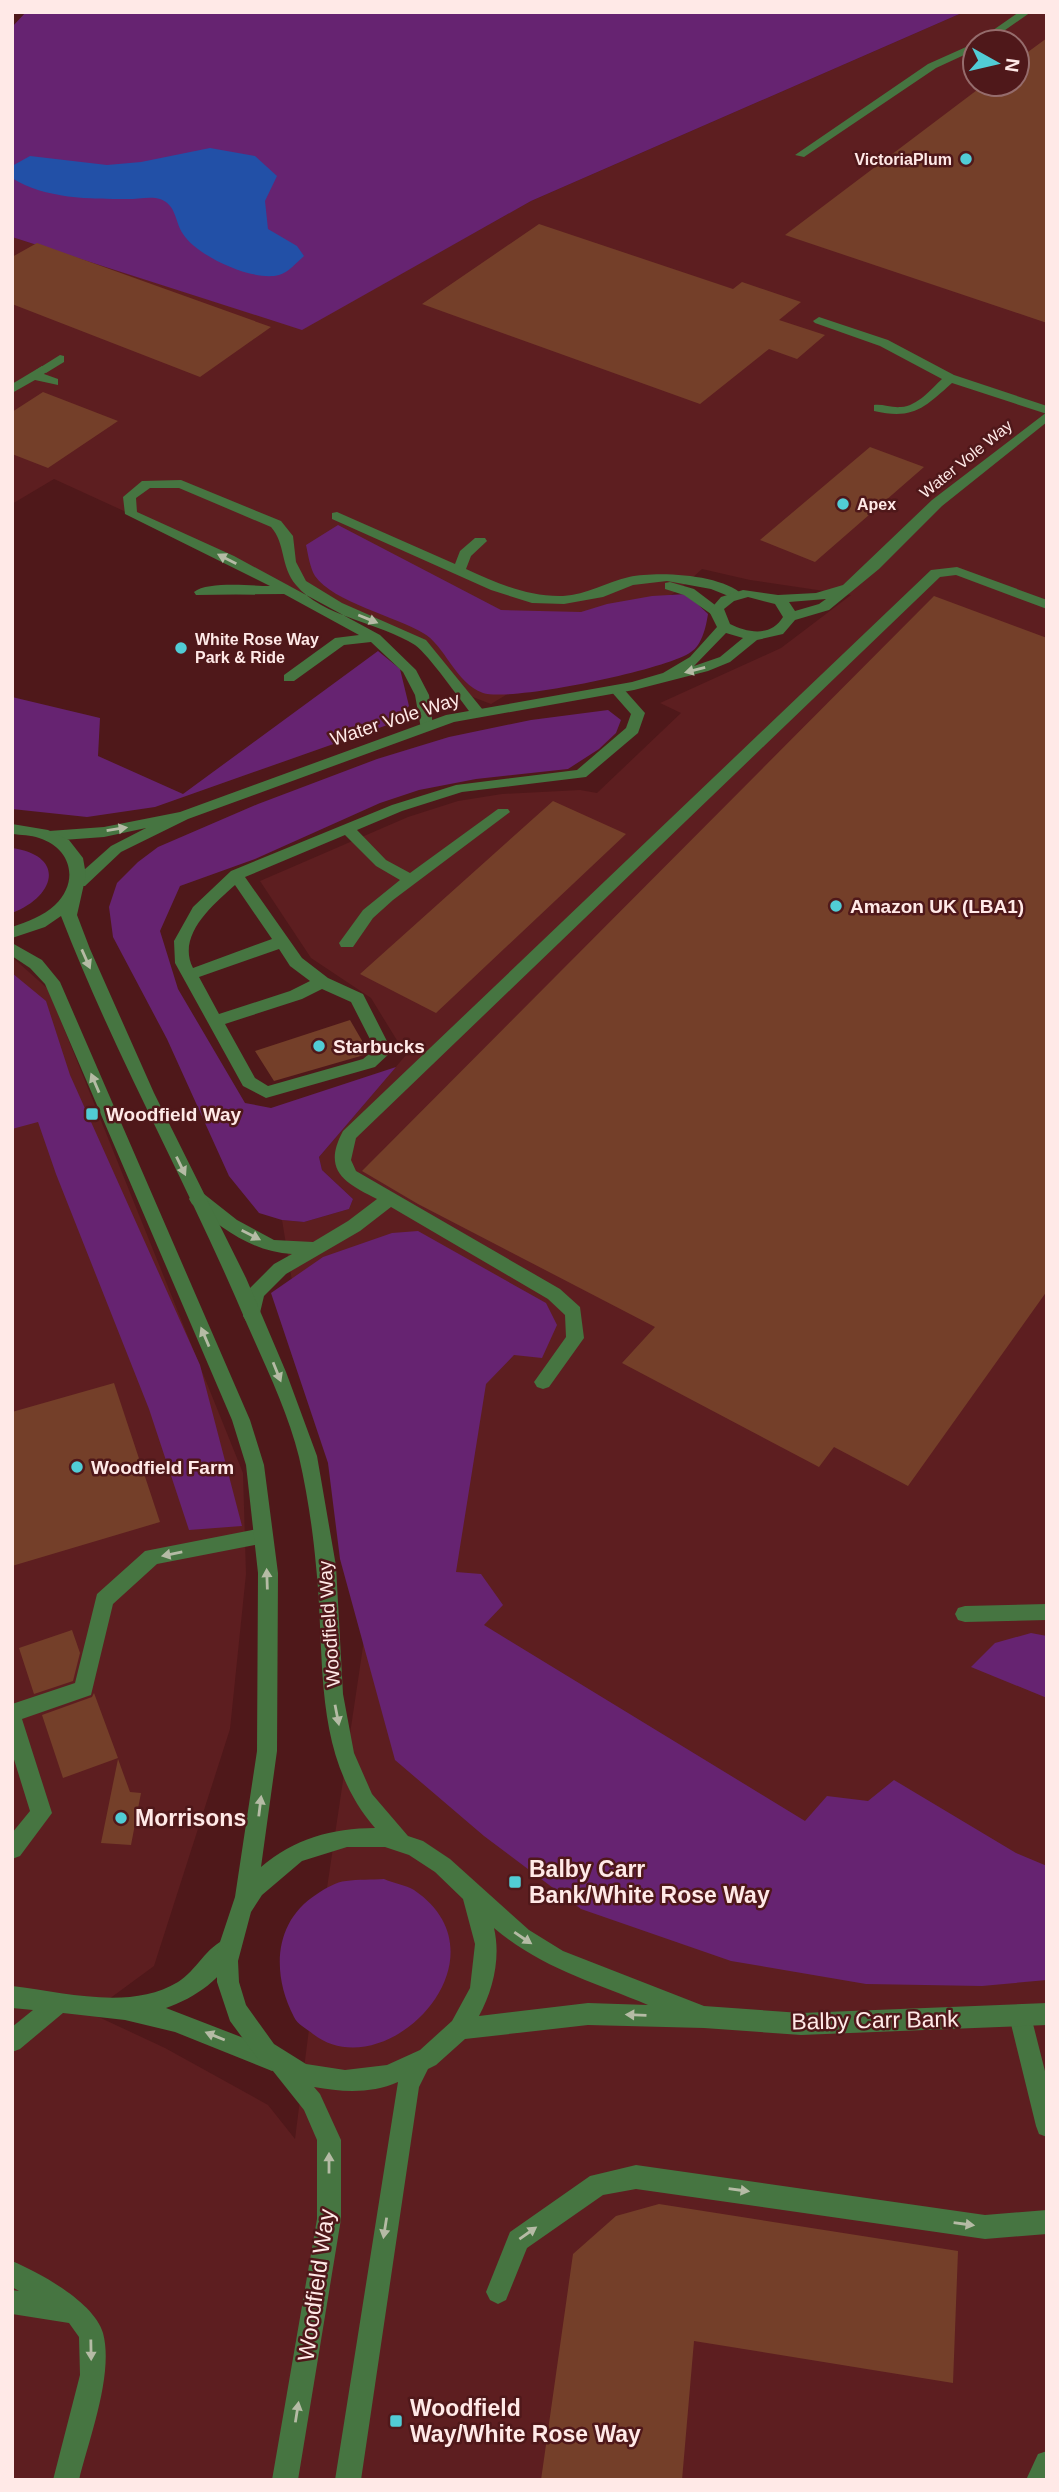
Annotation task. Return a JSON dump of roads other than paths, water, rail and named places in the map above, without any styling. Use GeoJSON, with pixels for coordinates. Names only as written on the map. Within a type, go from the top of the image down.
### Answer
{"type":"FeatureCollection","features":[{"type":"Feature","properties":{"kind":"street"},"geometry":{"type":"LineString","coordinates":[[1003,28],[1026,12]]}},
{"type":"Feature","properties":{"kind":"street"},"geometry":{"type":"LineString","coordinates":[[800,155],[932,66],[961,53]]}},
{"type":"Feature","properties":{"kind":"street"},"geometry":{"type":"LineString","coordinates":[[819,321],[884,343],[950,378],[1047,410]]}},
{"type":"Feature","properties":{"kind":"street"},"geometry":{"type":"LineString","coordinates":[[15,385],[60,359]]}},
{"type":"Feature","properties":{"kind":"street"},"geometry":{"type":"LineString","coordinates":[[38,372],[54,382]]}},
{"type":"Feature","properties":{"kind":"street"},"geometry":{"type":"LineString","coordinates":[[878,408],[898,413],[909,412],[950,378]]}},
{"type":"Feature","properties":{"kind":"street","name":"Water Vole Way"},"geometry":{"type":"LineString","coordinates":[[12,933],[28,929],[56,914],[116,849],[183,816],[426,726],[478,713],[615,689],[712,666],[732,655],[752,636],[781,629],[790,617],[824,607],[874,566],[937,503],[1047,416]]}},
{"type":"Feature","properties":{"kind":"street"},"geometry":{"type":"LineString","coordinates":[[426,726],[422,695],[409,670],[375,638],[229,559],[131,514],[129,498],[147,484],[180,484],[276,524],[286,536],[289,562],[301,583],[337,606],[421,643],[478,713]]}},
{"type":"Feature","properties":{"kind":"street","name":"Water Vole Way"},"geometry":{"type":"LineString","coordinates":[[337,516],[496,587],[533,599],[564,600],[587,596],[631,581],[667,577],[695,581],[736,595],[758,593],[776,599],[817,597],[848,588]]}},
{"type":"Feature","properties":{"kind":"street"},"geometry":{"type":"LineString","coordinates":[[459,569],[465,554],[480,541]]}},
{"type":"Feature","properties":{"kind":"street"},"geometry":{"type":"LineString","coordinates":[[543,1382],[575,1339],[575,1312],[554,1294],[349,1176],[341,1163],[340,1151],[349,1135],[936,573],[957,572],[1047,605]]}},
{"type":"Feature","properties":{"kind":"street"},"geometry":{"type":"LineString","coordinates":[[650,579],[689,592],[716,611],[724,627],[752,636]]}},
{"type":"Feature","properties":{"kind":"street"},"geometry":{"type":"LineString","coordinates":[[201,592],[249,589],[287,591]]}},
{"type":"Feature","properties":{"kind":"street"},"geometry":{"type":"LineString","coordinates":[[716,611],[726,599],[736,595]]}},
{"type":"Feature","properties":{"kind":"street"},"geometry":{"type":"LineString","coordinates":[[776,599],[785,605],[790,617]]}},
{"type":"Feature","properties":{"kind":"street","name":"Water Vole Way"},"geometry":{"type":"LineString","coordinates":[[668,676],[695,660],[724,627]]}},
{"type":"Feature","properties":{"kind":"street"},"geometry":{"type":"LineString","coordinates":[[289,678],[340,641],[385,637],[398,631]]}},
{"type":"Feature","properties":{"kind":"street"},"geometry":{"type":"LineString","coordinates":[[236,876],[296,962],[322,982],[357,998],[384,1051],[369,1063],[266,1092],[249,1082],[183,963],[182,941],[201,907],[236,876],[397,808],[461,788],[581,774],[633,730],[638,713],[615,689]]}},
{"type":"Feature","properties":{"kind":"street"},"geometry":{"type":"LineString","coordinates":[[347,943],[368,914],[410,879],[503,812]]}},
{"type":"Feature","properties":{"kind":"street","name":"Water Vole Way"},"geometry":{"type":"LineString","coordinates":[[49,836],[104,831],[183,816]]}},
{"type":"Feature","properties":{"kind":"street"},"geometry":{"type":"LineString","coordinates":[[13,828],[49,836]]}},
{"type":"Feature","properties":{"kind":"street"},"geometry":{"type":"LineString","coordinates":[[347,830],[381,863],[410,879]]}},
{"type":"Feature","properties":{"kind":"street","name":"Woodfield Way"},"geometry":{"type":"LineString","coordinates":[[49,836],[69,849],[79,865],[77,889],[69,915],[82,949],[145,1093],[253,1315],[308,1456],[326,1566],[333,1694],[344,1754],[364,1800],[400,1841]]}},
{"type":"Feature","properties":{"kind":"street"},"geometry":{"type":"LineString","coordinates":[[189,975],[281,942]]}},
{"type":"Feature","properties":{"kind":"street"},"geometry":{"type":"LineString","coordinates":[[12,947],[36,964],[52,982],[241,1420],[255,1465],[268,1573],[267,1751],[246,1898],[226,1949],[198,1983],[177,1996],[125,2009]]}},
{"type":"Feature","properties":{"kind":"street"},"geometry":{"type":"LineString","coordinates":[[215,1021],[296,995],[322,982]]}},
{"type":"Feature","properties":{"kind":"street"},"geometry":{"type":"LineString","coordinates":[[253,1315],[256,1293],[280,1269],[354,1226],[390,1198]]}},
{"type":"Feature","properties":{"kind":"street"},"geometry":{"type":"LineString","coordinates":[[198,1199],[231,1225],[271,1246],[312,1248]]}},
{"type":"Feature","properties":{"kind":"street"},"geometry":{"type":"LineString","coordinates":[[12,1713],[84,1689],[104,1600],[152,1558],[263,1536]]}},
{"type":"Feature","properties":{"kind":"street"},"geometry":{"type":"LineString","coordinates":[[965,1614],[1047,1612]]}},
{"type":"Feature","properties":{"kind":"street"},"geometry":{"type":"LineString","coordinates":[[12,1718],[41,1812],[12,1849]]}},
{"type":"Feature","properties":{"kind":"street"},"geometry":{"type":"LineString","coordinates":[[246,1898],[293,1853],[327,1840],[363,1835],[400,1841]]}},
{"type":"Feature","properties":{"kind":"street","name":"Balby Carr Bank"},"geometry":{"type":"LineString","coordinates":[[400,1841],[435,1857],[516,1934],[554,1958],[704,2017]]}},
{"type":"Feature","properties":{"kind":"street"},"geometry":{"type":"LineString","coordinates":[[348,2480],[408,2086],[418,2066],[460,2029],[477,2001],[486,1969],[486,1943],[472,1893]]}},
{"type":"Feature","properties":{"kind":"street","name":"Woodfield Way"},"geometry":{"type":"LineString","coordinates":[[226,1949],[228,1992],[247,2032],[278,2062],[312,2102],[329,2140],[329,2219],[285,2480]]}},
{"type":"Feature","properties":{"kind":"street"},"geometry":{"type":"LineString","coordinates":[[12,1997],[125,2009],[187,2025],[329,2082],[369,2082],[418,2066]]}},
{"type":"Feature","properties":{"kind":"street"},"geometry":{"type":"LineString","coordinates":[[12,2041],[59,2002]]}},
{"type":"Feature","properties":{"kind":"street","name":"Balby Carr Bank"},"geometry":{"type":"LineString","coordinates":[[460,2029],[588,2014],[704,2017],[801,2024],[1047,2014]]}},
{"type":"Feature","properties":{"kind":"street"},"geometry":{"type":"LineString","coordinates":[[1020,2016],[1047,2126]]}},
{"type":"Feature","properties":{"kind":"street"},"geometry":{"type":"LineString","coordinates":[[498,2292],[518,2240],[598,2184],[636,2177],[985,2227],[1047,2222]]}},
{"type":"Feature","properties":{"kind":"street"},"geometry":{"type":"LineString","coordinates":[[12,2273],[76,2312],[91,2334],[92,2375],[66,2480]]}},
{"type":"Feature","properties":{"kind":"street"},"geometry":{"type":"LineString","coordinates":[[12,2302],[76,2312]]}},
{"type":"Feature","properties":{"kind":"street"},"geometry":{"type":"LineString","coordinates":[[1039,2480],[1047,2463]]}},
{"type":"Feature","properties":{"kind":"water"},"geometry":{"type":"Polygon","coordinates":[[[210,148],[255,156],[277,176],[265,201],[268,229],[297,246],[304,256],[286,272],[279,275],[255,275],[200,251],[180,230],[170,205],[160,199],[98,199],[53,194],[12,178],[12,166],[30,156],[107,165],[141,162],[210,148]]]}},
{"type":"Feature","properties":{"kind":"place","name":"VictoriaPlum"},"geometry":{"type":"Point","coordinates":[966,159]}},
{"type":"Feature","properties":{"kind":"place","name":"Apex"},"geometry":{"type":"Point","coordinates":[843,504]}},
{"type":"Feature","properties":{"kind":"place","name":"White Rose Way Park & Ride"},"geometry":{"type":"Point","coordinates":[181,648]}},
{"type":"Feature","properties":{"kind":"place","name":"Amazon UK (LBA1)"},"geometry":{"type":"Point","coordinates":[836,906]}},
{"type":"Feature","properties":{"kind":"place","name":"Starbucks"},"geometry":{"type":"Point","coordinates":[319,1046]}},
{"type":"Feature","properties":{"kind":"place","name":"Woodfield Way"},"geometry":{"type":"Point","coordinates":[92,1114]}},
{"type":"Feature","properties":{"kind":"place","name":"Woodfield Farm"},"geometry":{"type":"Point","coordinates":[77,1467]}},
{"type":"Feature","properties":{"kind":"place","name":"Morrisons"},"geometry":{"type":"Point","coordinates":[121,1818]}},
{"type":"Feature","properties":{"kind":"place","name":"Balby Carr Bank/White Rose Way"},"geometry":{"type":"Point","coordinates":[515,1882]}},
{"type":"Feature","properties":{"kind":"place","name":"Woodfield Way/White Rose Way"},"geometry":{"type":"Point","coordinates":[396,2421]}}]}
